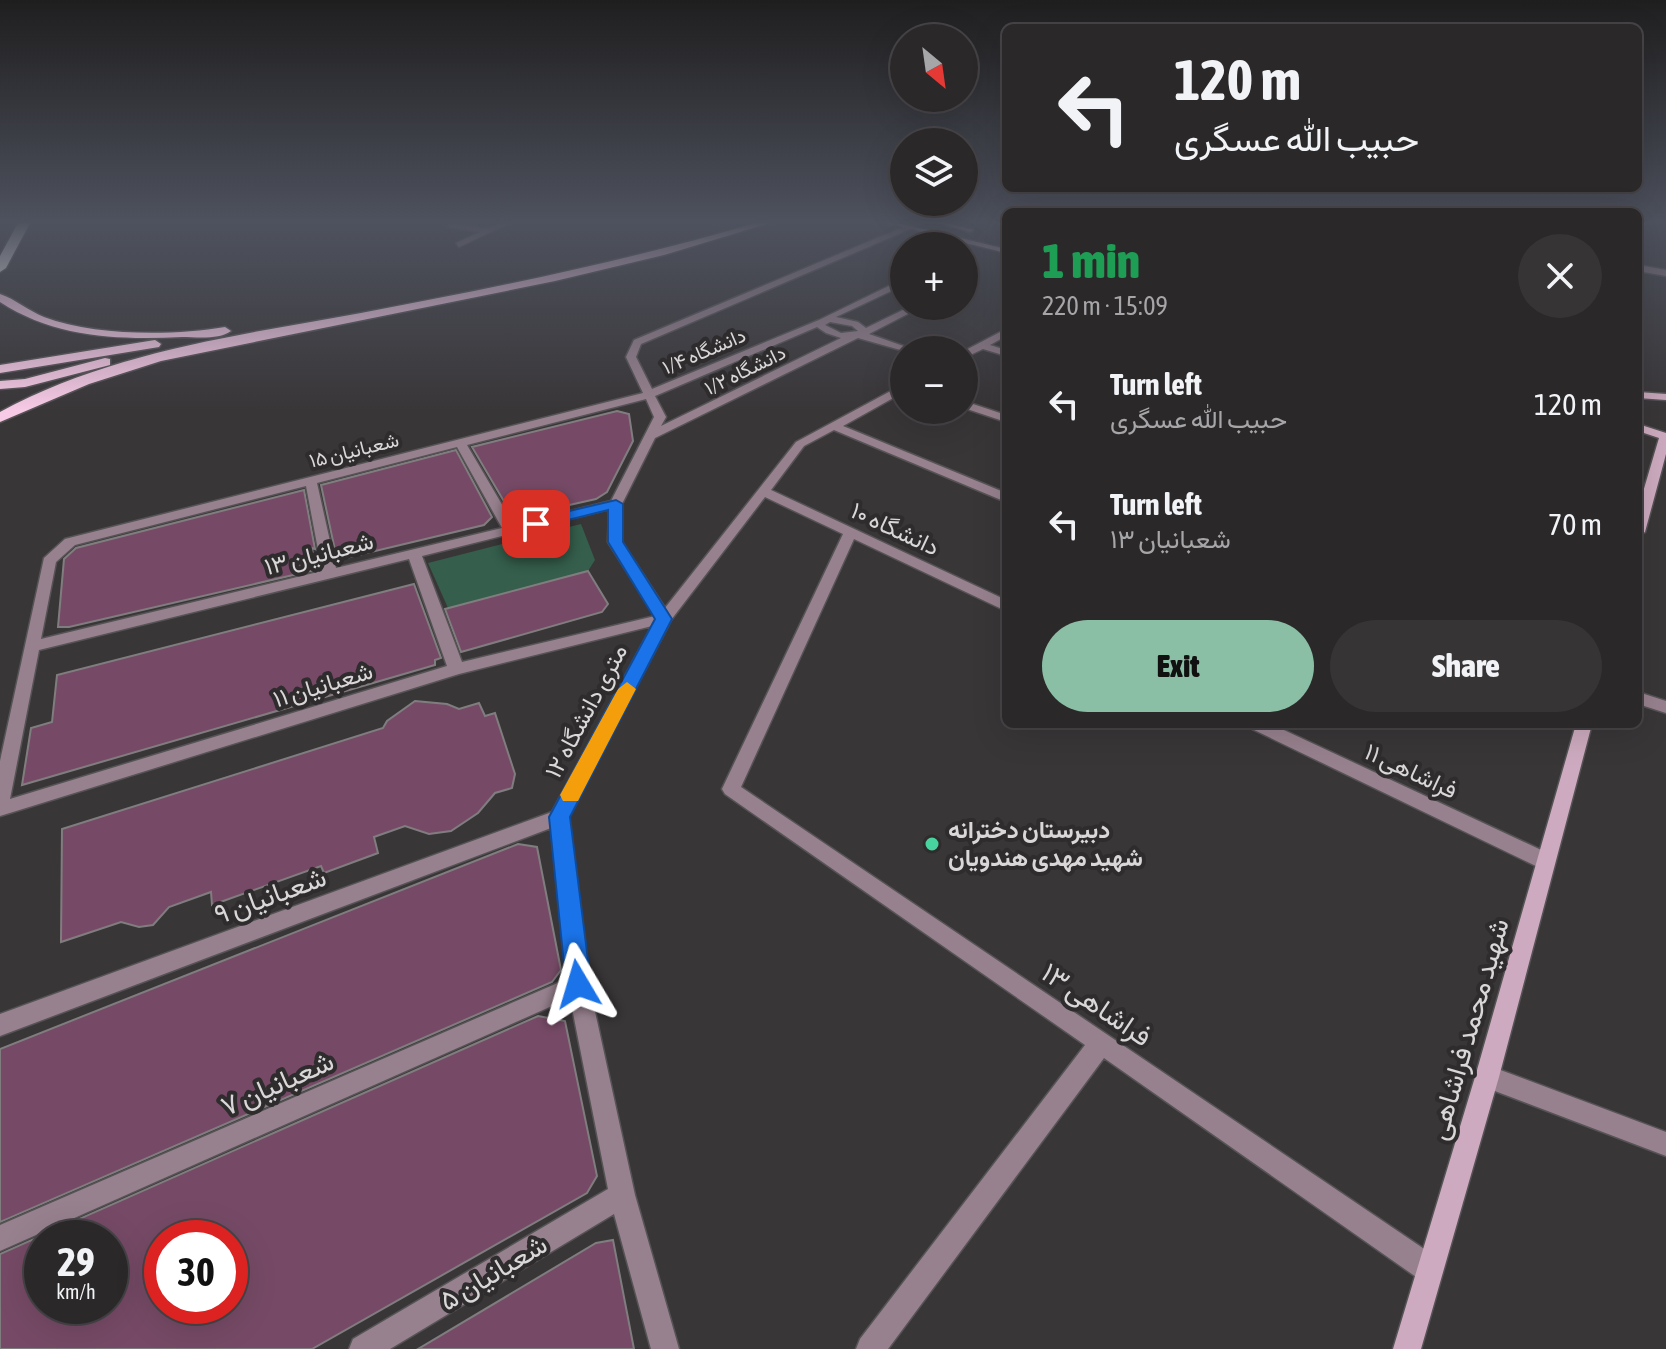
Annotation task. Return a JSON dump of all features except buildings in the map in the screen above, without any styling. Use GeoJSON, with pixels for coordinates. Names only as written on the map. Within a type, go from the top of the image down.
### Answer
{"type":"FeatureCollection","features":[{"type":"Feature","properties":{"kind":"main road"},"geometry":{"type":"LineString","coordinates":[[0,385],[25,383],[125,358],[462,286]]}},
{"type":"Feature","properties":{"kind":"main road"},"geometry":{"type":"LineString","coordinates":[[0,369],[29,362],[218,338],[503,286]]}},
{"type":"Feature","properties":{"kind":"main road"},"geometry":{"type":"LineString","coordinates":[[0,297],[44,322],[87,332],[218,338]]}},
{"type":"Feature","properties":{"kind":"main road"},"geometry":{"type":"LineString","coordinates":[[0,418],[121,368],[218,338]]}},
{"type":"Feature","properties":{"kind":"main road"},"geometry":{"type":"LineString","coordinates":[[1642,395],[1666,397]]}},
{"type":"Feature","properties":{"kind":"main road"},"geometry":{"type":"LineString","coordinates":[[1642,428],[1666,437],[1642,518]]}},
{"type":"Feature","properties":{"kind":"main road","name":"شهید محمد فراشاهی"},"geometry":{"type":"LineString","coordinates":[[1407,1349],[1487,1077],[1583,728]]}},
{"type":"Feature","properties":{"kind":"street"},"geometry":{"type":"LineString","coordinates":[[664,619],[615,542],[616,504],[660,417],[631,357],[637,342],[771,286]]}},
{"type":"Feature","properties":{"kind":"street","name":"دانشگاه ۱/۴"},"geometry":{"type":"LineString","coordinates":[[648,395],[821,322],[890,289]]}},
{"type":"Feature","properties":{"kind":"street","name":"دانشگاه ۱/۲"},"geometry":{"type":"LineString","coordinates":[[652,435],[890,320]]}},
{"type":"Feature","properties":{"kind":"street"},"geometry":{"type":"LineString","coordinates":[[821,322],[847,321],[861,327],[860,335]]}},
{"type":"Feature","properties":{"kind":"street"},"geometry":{"type":"LineString","coordinates":[[821,322],[829,332],[860,335],[890,344]]}},
{"type":"Feature","properties":{"kind":"street"},"geometry":{"type":"LineString","coordinates":[[978,347],[1002,334]]}},
{"type":"Feature","properties":{"kind":"street"},"geometry":{"type":"LineString","coordinates":[[982,345],[1002,352]]}},
{"type":"Feature","properties":{"kind":"street","name":"شعبانیان ۱۵"},"geometry":{"type":"LineString","coordinates":[[33,646],[49,561],[70,542],[648,395]]}},
{"type":"Feature","properties":{"kind":"street","name":"۱۲ متری دانشگاه"},"geometry":{"type":"LineString","coordinates":[[665,1349],[622,1195],[578,984],[559,817],[664,619],[800,444],[890,396]]}},
{"type":"Feature","properties":{"kind":"street"},"geometry":{"type":"LineString","coordinates":[[978,409],[1002,418]]}},
{"type":"Feature","properties":{"kind":"street"},"geometry":{"type":"LineString","coordinates":[[834,426],[1002,496]]}},
{"type":"Feature","properties":{"kind":"street"},"geometry":{"type":"LineString","coordinates":[[461,444],[510,530]]}},
{"type":"Feature","properties":{"kind":"street"},"geometry":{"type":"LineString","coordinates":[[311,482],[330,574]]}},
{"type":"Feature","properties":{"kind":"street","name":"دانشگاه ۱۰"},"geometry":{"type":"LineString","coordinates":[[765,492],[1002,604]]}},
{"type":"Feature","properties":{"kind":"street","name":"شعبانیان ۱۳"},"geometry":{"type":"LineString","coordinates":[[33,646],[616,504]]}},
{"type":"Feature","properties":{"kind":"street","name":"فراشاهی ۱۳"},"geometry":{"type":"LineString","coordinates":[[850,532],[731,789],[1429,1269]]}},
{"type":"Feature","properties":{"kind":"street"},"geometry":{"type":"LineString","coordinates":[[414,553],[456,669]]}},
{"type":"Feature","properties":{"kind":"street","name":"شعبانیان ۱۱"},"geometry":{"type":"LineString","coordinates":[[0,807],[456,669],[664,619]]}},
{"type":"Feature","properties":{"kind":"street"},"geometry":{"type":"LineString","coordinates":[[0,807],[33,646]]}},
{"type":"Feature","properties":{"kind":"street"},"geometry":{"type":"LineString","coordinates":[[1642,699],[1666,707]]}},
{"type":"Feature","properties":{"kind":"street","name":"فراشاهی ۱۱"},"geometry":{"type":"LineString","coordinates":[[1264,728],[1545,861]]}},
{"type":"Feature","properties":{"kind":"street","name":"شعبانیان ۹"},"geometry":{"type":"LineString","coordinates":[[0,1025],[559,817]]}},
{"type":"Feature","properties":{"kind":"street","name":"شعبانیان ۷"},"geometry":{"type":"LineString","coordinates":[[0,1238],[578,984]]}},
{"type":"Feature","properties":{"kind":"street"},"geometry":{"type":"LineString","coordinates":[[870,1349],[1101,1043]]}},
{"type":"Feature","properties":{"kind":"street"},"geometry":{"type":"LineString","coordinates":[[1487,1077],[1666,1144]]}},
{"type":"Feature","properties":{"kind":"street","name":"شعبانیان ۵"},"geometry":{"type":"LineString","coordinates":[[363,1349],[622,1195]]}},
{"type":"Feature","properties":{"kind":"green space"},"geometry":{"type":"Polygon","coordinates":[[[581,524],[595,560],[588,571],[448,608],[428,563],[581,524]]]}},
{"type":"Feature","properties":{"kind":"slow traffic"},"geometry":{"type":"LineString","coordinates":[[571,795],[627,689]]}},
{"type":"Feature","properties":{"kind":"place","name":"دبیرستان دخترانه شهید مهدی هندویان"},"geometry":{"type":"Point","coordinates":[932,844]}},
{"type":"Feature","properties":{"kind":"route"},"geometry":{"type":"LineString","coordinates":[[536,524],[616,504],[615,542],[664,619],[559,817],[578,984]]}}]}
